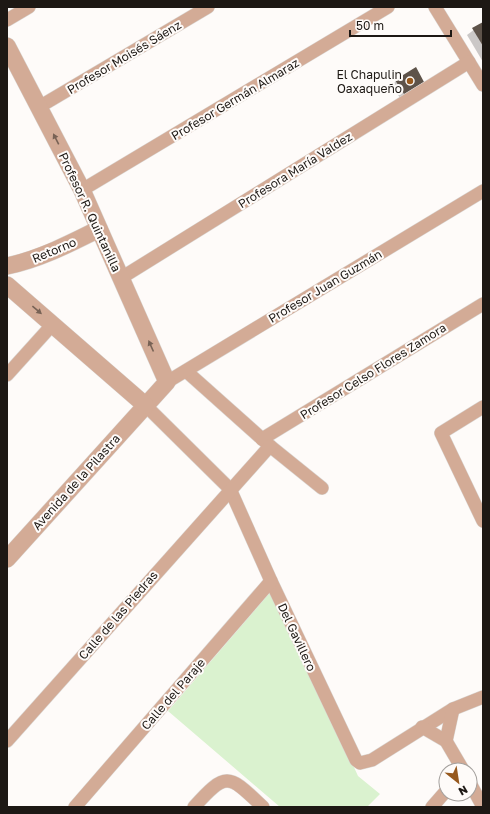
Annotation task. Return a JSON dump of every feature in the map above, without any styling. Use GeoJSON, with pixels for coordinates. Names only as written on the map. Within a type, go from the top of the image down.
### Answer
{"type":"FeatureCollection","features":[{"type":"Feature","properties":{"kind":"street"},"geometry":{"type":"LineString","coordinates":[[7,20],[29,7]]}},
{"type":"Feature","properties":{"kind":"street","name":"Profesor Moisés Sáenz"},"geometry":{"type":"LineString","coordinates":[[39,107],[208,7]]}},
{"type":"Feature","properties":{"kind":"street","name":"Profesor Germán Almaraz"},"geometry":{"type":"LineString","coordinates":[[82,190],[388,7]]}},
{"type":"Feature","properties":{"kind":"street"},"geometry":{"type":"LineString","coordinates":[[435,7],[483,85]]}},
{"type":"Feature","properties":{"kind":"street","name":"Profesor R. Quintanilla"},"geometry":{"type":"LineString","coordinates":[[7,46],[82,190],[167,382]]}},
{"type":"Feature","properties":{"kind":"street","name":"Profesora María Valdez"},"geometry":{"type":"LineString","coordinates":[[121,278],[469,62]]}},
{"type":"Feature","properties":{"kind":"street","name":"Profesor Juan Guzmán"},"geometry":{"type":"LineString","coordinates":[[167,382],[483,191]]}},
{"type":"Feature","properties":{"kind":"street","name":"Retorno"},"geometry":{"type":"LineString","coordinates":[[7,266],[26,262],[62,248],[99,229]]}},
{"type":"Feature","properties":{"kind":"street"},"geometry":{"type":"LineString","coordinates":[[7,285],[145,405]]}},
{"type":"Feature","properties":{"kind":"street","name":"Profesor Celso Flores Zamora"},"geometry":{"type":"LineString","coordinates":[[230,489],[266,442],[483,304]]}},
{"type":"Feature","properties":{"kind":"street"},"geometry":{"type":"LineString","coordinates":[[9,372],[53,324]]}},
{"type":"Feature","properties":{"kind":"street"},"geometry":{"type":"LineString","coordinates":[[186,370],[266,442],[322,488]]}},
{"type":"Feature","properties":{"kind":"street","name":"Avenida de la Pilastra"},"geometry":{"type":"LineString","coordinates":[[7,559],[167,382]]}},
{"type":"Feature","properties":{"kind":"street","name":"Del Gavillero"},"geometry":{"type":"LineString","coordinates":[[145,405],[230,489],[271,581],[356,760],[360,762],[372,760],[422,727],[453,709],[483,697]]}},
{"type":"Feature","properties":{"kind":"street"},"geometry":{"type":"LineString","coordinates":[[483,407],[441,433],[483,521]]}},
{"type":"Feature","properties":{"kind":"street","name":"Calle de las Piedras"},"geometry":{"type":"LineString","coordinates":[[7,741],[230,489]]}},
{"type":"Feature","properties":{"kind":"street","name":"Calle del Paraje"},"geometry":{"type":"LineString","coordinates":[[75,807],[271,581]]}},
{"type":"Feature","properties":{"kind":"street"},"geometry":{"type":"LineString","coordinates":[[446,741],[453,709]]}},
{"type":"Feature","properties":{"kind":"street"},"geometry":{"type":"LineString","coordinates":[[422,727],[446,741],[458,762]]}},
{"type":"Feature","properties":{"kind":"street"},"geometry":{"type":"LineString","coordinates":[[194,807],[212,787],[224,780],[231,780],[239,784],[263,807]]}},
{"type":"Feature","properties":{"kind":"street"},"geometry":{"type":"LineString","coordinates":[[478,798],[483,807]]}},
{"type":"Feature","properties":{"kind":"green space"},"geometry":{"type":"Polygon","coordinates":[[[273,589],[358,776],[380,794],[367,807],[280,807],[168,711],[273,589]]]}},
{"type":"Feature","properties":{"kind":"building"},"geometry":{"type":"Polygon","coordinates":[[[483,22],[483,46],[472,28],[483,22]]]}},
{"type":"Feature","properties":{"kind":"building","name":"El Chapulin Oaxaqueño"},"geometry":{"type":"Polygon","coordinates":[[[416,67],[424,82],[404,94],[395,80],[416,67]]]}},
{"type":"Feature","properties":{"kind":"place","name":"El Chapulin Oaxaqueño"},"geometry":{"type":"Point","coordinates":[410,81]}}]}
